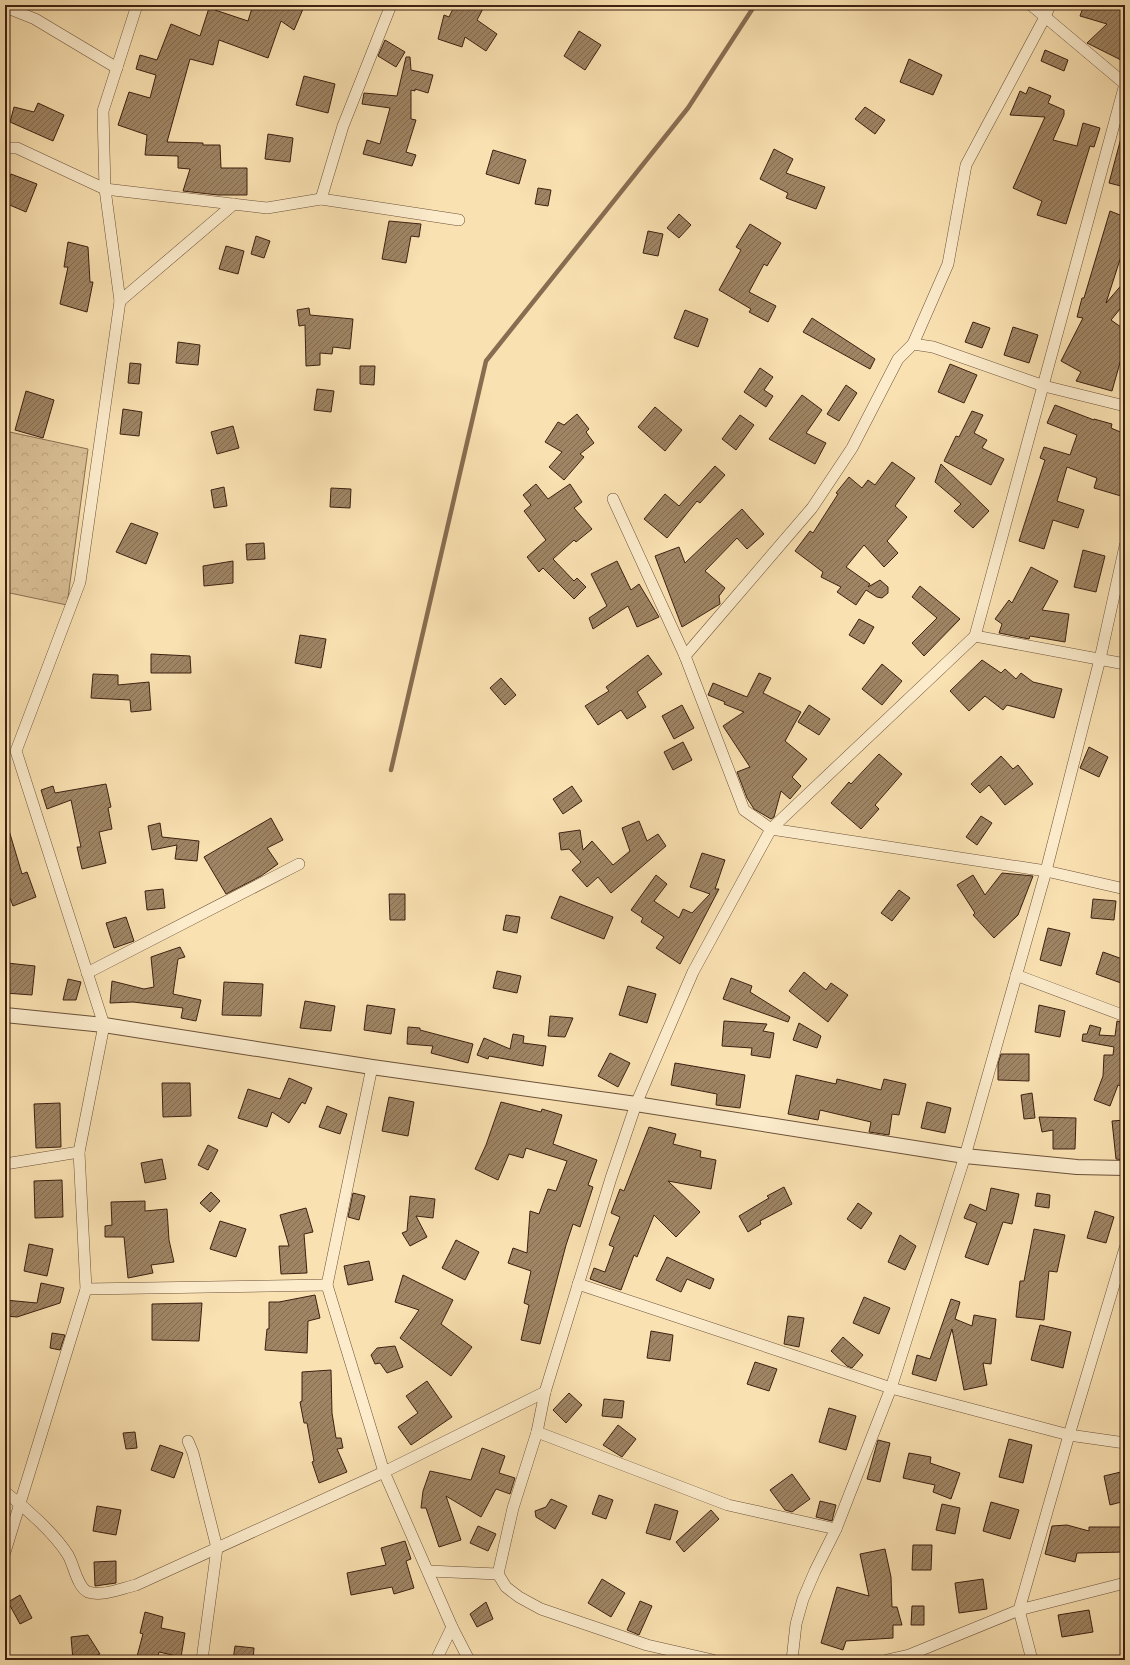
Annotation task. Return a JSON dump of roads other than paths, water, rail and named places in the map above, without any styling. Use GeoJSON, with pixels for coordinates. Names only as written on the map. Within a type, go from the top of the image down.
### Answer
{"type":"FeatureCollection","features":[{"type":"Feature","properties":{"kind":"street"},"geometry":{"type":"LineString","coordinates":[[5,1552],[86,1289],[79,1152],[104,1025],[16,751],[80,582],[120,302],[105,189],[103,111],[137,5]]}},
{"type":"Feature","properties":{"kind":"street"},"geometry":{"type":"LineString","coordinates":[[321,199],[343,126],[391,5]]}},
{"type":"Feature","properties":{"kind":"street"},"geometry":{"type":"LineString","coordinates":[[713,1660],[647,1645],[541,1609],[519,1597],[506,1587],[498,1574],[514,1508],[537,1432],[545,1392],[636,1104],[693,972],[771,829],[974,636],[1044,386],[1125,84],[1031,5]]}},
{"type":"Feature","properties":{"kind":"street"},"geometry":{"type":"LineString","coordinates":[[685,656],[812,508],[852,448],[898,359],[913,344],[948,264],[966,165],[1045,18],[1050,5]]}},
{"type":"Feature","properties":{"kind":"street"},"geometry":{"type":"LineString","coordinates":[[5,7],[35,19],[117,68]]}},
{"type":"Feature","properties":{"kind":"street"},"geometry":{"type":"LineString","coordinates":[[5,148],[17,148],[105,189],[268,208],[321,199],[458,220]]}},
{"type":"Feature","properties":{"kind":"street"},"geometry":{"type":"LineString","coordinates":[[120,302],[234,204]]}},
{"type":"Feature","properties":{"kind":"street"},"geometry":{"type":"LineString","coordinates":[[913,344],[934,347],[1044,386],[1125,406]]}},
{"type":"Feature","properties":{"kind":"street"},"geometry":{"type":"LineString","coordinates":[[613,499],[685,656],[744,810],[771,829],[1046,871],[1125,889]]}},
{"type":"Feature","properties":{"kind":"street"},"geometry":{"type":"LineString","coordinates":[[792,1660],[796,1624],[803,1599],[836,1529],[891,1388],[965,1156],[1046,871],[1100,659],[1125,546]]}},
{"type":"Feature","properties":{"kind":"street"},"geometry":{"type":"LineString","coordinates":[[974,636],[1125,664]]}},
{"type":"Feature","properties":{"kind":"street"},"geometry":{"type":"LineString","coordinates":[[87,973],[299,864]]}},
{"type":"Feature","properties":{"kind":"street"},"geometry":{"type":"LineString","coordinates":[[1016,975],[1125,1016]]}},
{"type":"Feature","properties":{"kind":"street"},"geometry":{"type":"LineString","coordinates":[[5,1015],[104,1025],[372,1067],[636,1104],[965,1156],[1077,1167],[1125,1168]]}},
{"type":"Feature","properties":{"kind":"street"},"geometry":{"type":"LineString","coordinates":[[372,1067],[327,1285],[384,1472],[452,1627],[469,1660]]}},
{"type":"Feature","properties":{"kind":"street"},"geometry":{"type":"LineString","coordinates":[[5,1164],[79,1152]]}},
{"type":"Feature","properties":{"kind":"street"},"geometry":{"type":"LineString","coordinates":[[1032,1660],[1019,1610],[1125,1248]]}},
{"type":"Feature","properties":{"kind":"street"},"geometry":{"type":"LineString","coordinates":[[578,1284],[891,1388],[1069,1435],[1125,1444]]}},
{"type":"Feature","properties":{"kind":"street"},"geometry":{"type":"LineString","coordinates":[[86,1289],[327,1285]]}},
{"type":"Feature","properties":{"kind":"street"},"geometry":{"type":"LineString","coordinates":[[5,1492],[21,1504],[64,1549],[82,1586],[87,1591],[98,1594],[136,1585],[384,1472],[545,1392]]}},
{"type":"Feature","properties":{"kind":"street"},"geometry":{"type":"LineString","coordinates":[[537,1432],[728,1505],[836,1529]]}},
{"type":"Feature","properties":{"kind":"street"},"geometry":{"type":"LineString","coordinates":[[188,1440],[193,1453],[217,1548],[204,1656],[202,1660]]}},
{"type":"Feature","properties":{"kind":"street"},"geometry":{"type":"LineString","coordinates":[[428,1571],[498,1574]]}},
{"type":"Feature","properties":{"kind":"street"},"geometry":{"type":"LineString","coordinates":[[887,1660],[909,1655],[1019,1610],[1125,1583]]}},
{"type":"Feature","properties":{"kind":"street"},"geometry":{"type":"LineString","coordinates":[[436,1660],[452,1627]]}},
{"type":"Feature","properties":{"kind":"waterway"},"geometry":{"type":"LineString","coordinates":[[391,770],[486,361],[688,108],[755,5]]}}]}
